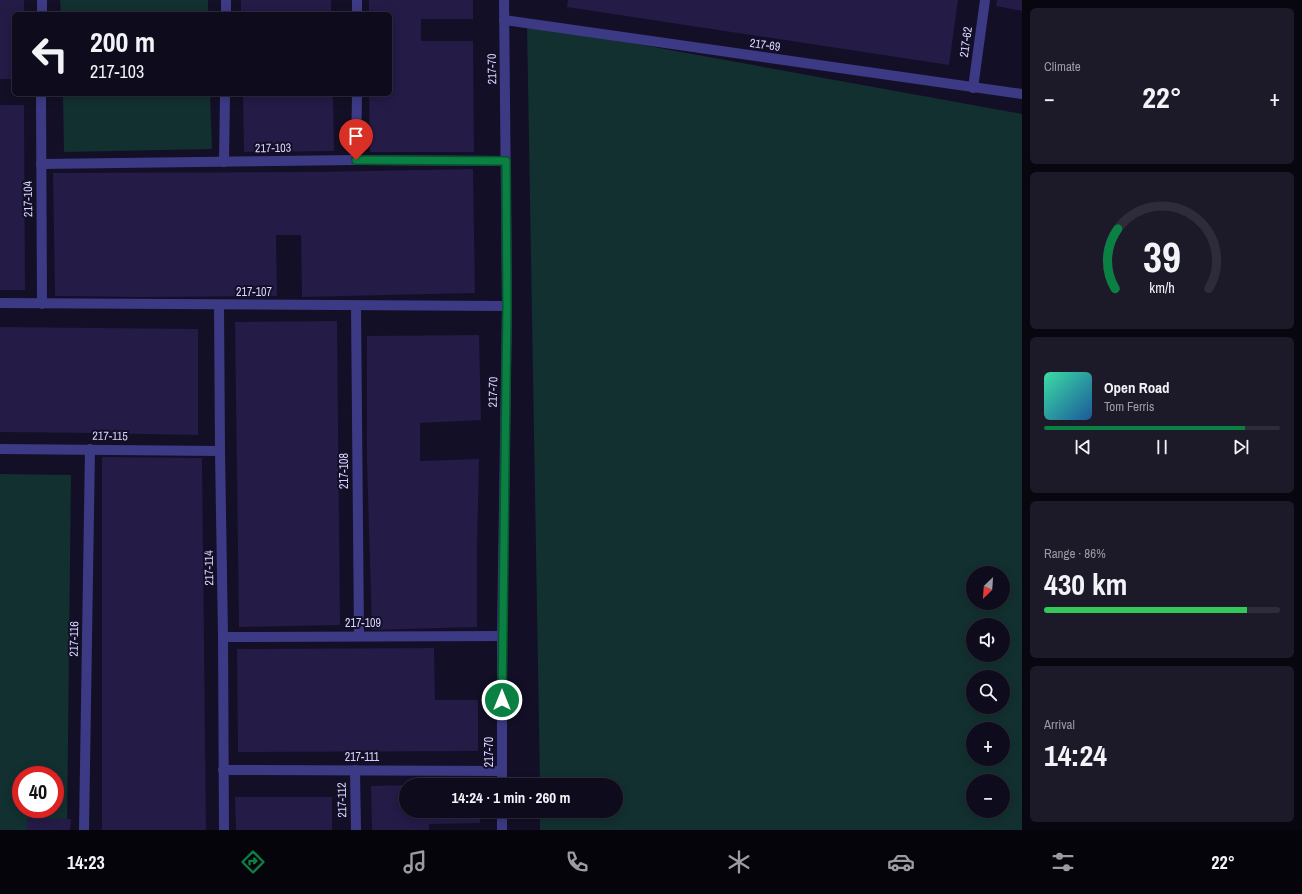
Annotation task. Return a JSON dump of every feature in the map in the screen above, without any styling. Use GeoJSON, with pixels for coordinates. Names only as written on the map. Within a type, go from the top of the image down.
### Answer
{"type":"FeatureCollection","features":[{"type":"Feature","properties":{"kind":"street"},"geometry":{"type":"LineString","coordinates":[[42,0],[42,12]]}},
{"type":"Feature","properties":{"kind":"street"},"geometry":{"type":"LineString","coordinates":[[226,0],[226,12]]}},
{"type":"Feature","properties":{"kind":"street"},"geometry":{"type":"LineString","coordinates":[[357,0],[357,12]]}},
{"type":"Feature","properties":{"kind":"street","name":"217-70"},"geometry":{"type":"LineString","coordinates":[[502,778],[502,636],[507,306],[504,0]]}},
{"type":"Feature","properties":{"kind":"street","name":"217-62"},"geometry":{"type":"LineString","coordinates":[[973,88],[985,0]]}},
{"type":"Feature","properties":{"kind":"street","name":"217-69"},"geometry":{"type":"LineString","coordinates":[[504,20],[1022,94]]}},
{"type":"Feature","properties":{"kind":"street","name":"217-104"},"geometry":{"type":"LineString","coordinates":[[41,96],[42,304]]}},
{"type":"Feature","properties":{"kind":"street"},"geometry":{"type":"LineString","coordinates":[[224,162],[225,96]]}},
{"type":"Feature","properties":{"kind":"street"},"geometry":{"type":"LineString","coordinates":[[356,160],[357,96]]}},
{"type":"Feature","properties":{"kind":"street","name":"217-103"},"geometry":{"type":"LineString","coordinates":[[41,164],[356,160],[506,161]]}},
{"type":"Feature","properties":{"kind":"street","name":"217-107"},"geometry":{"type":"LineString","coordinates":[[0,303],[507,306]]}},
{"type":"Feature","properties":{"kind":"street","name":"217-114"},"geometry":{"type":"LineString","coordinates":[[219,305],[224,830]]}},
{"type":"Feature","properties":{"kind":"street","name":"217-108"},"geometry":{"type":"LineString","coordinates":[[356,306],[359,636]]}},
{"type":"Feature","properties":{"kind":"street","name":"217-115"},"geometry":{"type":"LineString","coordinates":[[0,449],[220,451]]}},
{"type":"Feature","properties":{"kind":"street","name":"217-116"},"geometry":{"type":"LineString","coordinates":[[84,830],[90,449]]}},
{"type":"Feature","properties":{"kind":"street","name":"217-109"},"geometry":{"type":"LineString","coordinates":[[223,637],[502,636]]}},
{"type":"Feature","properties":{"kind":"street","name":"217-111"},"geometry":{"type":"LineString","coordinates":[[223,770],[502,771]]}},
{"type":"Feature","properties":{"kind":"street","name":"217-112"},"geometry":{"type":"LineString","coordinates":[[355,770],[356,830]]}},
{"type":"Feature","properties":{"kind":"street"},"geometry":{"type":"LineString","coordinates":[[502,818],[502,830]]}},
{"type":"Feature","properties":{"kind":"green space"},"geometry":{"type":"Polygon","coordinates":[[[60,0],[208,0],[208,12],[61,12],[60,0]]]}},
{"type":"Feature","properties":{"kind":"green space"},"geometry":{"type":"Polygon","coordinates":[[[527,24],[1022,114],[1022,830],[540,830],[540,818],[623,818],[623,778],[540,778],[527,24]]]}},
{"type":"Feature","properties":{"kind":"green space"},"geometry":{"type":"Polygon","coordinates":[[[63,96],[210,96],[212,149],[64,152],[63,96]]]}},
{"type":"Feature","properties":{"kind":"green space"},"geometry":{"type":"Polygon","coordinates":[[[0,474],[71,475],[67,830],[0,830],[0,474]]]}},
{"type":"Feature","properties":{"kind":"building"},"geometry":{"type":"Polygon","coordinates":[[[0,0],[24,0],[24,12],[12,12],[12,79],[0,79],[0,0]]]}},
{"type":"Feature","properties":{"kind":"building"},"geometry":{"type":"Polygon","coordinates":[[[241,0],[331,0],[331,12],[241,12],[241,0]]]}},
{"type":"Feature","properties":{"kind":"building"},"geometry":{"type":"Polygon","coordinates":[[[369,0],[473,0],[473,19],[421,19],[421,41],[473,41],[474,152],[370,152],[369,96],[392,96],[392,12],[369,12],[369,0]]]}},
{"type":"Feature","properties":{"kind":"building"},"geometry":{"type":"Polygon","coordinates":[[[568,0],[958,0],[949,65],[567,7],[568,0]]]}},
{"type":"Feature","properties":{"kind":"building"},"geometry":{"type":"Polygon","coordinates":[[[997,0],[1022,0],[1022,11],[996,6],[997,0]]]}},
{"type":"Feature","properties":{"kind":"building"},"geometry":{"type":"Polygon","coordinates":[[[243,96],[333,96],[334,151],[244,152],[243,96]]]}},
{"type":"Feature","properties":{"kind":"building"},"geometry":{"type":"Polygon","coordinates":[[[0,105],[24,105],[25,290],[0,290],[0,105]]]}},
{"type":"Feature","properties":{"kind":"building"},"geometry":{"type":"Polygon","coordinates":[[[473,169],[475,293],[302,297],[301,235],[276,235],[277,296],[55,296],[53,173],[314,172],[473,169]]]}},
{"type":"Feature","properties":{"kind":"building"},"geometry":{"type":"Polygon","coordinates":[[[337,321],[340,625],[239,627],[235,322],[337,321]]]}},
{"type":"Feature","properties":{"kind":"building"},"geometry":{"type":"Polygon","coordinates":[[[0,327],[198,329],[198,435],[0,432],[0,327]]]}},
{"type":"Feature","properties":{"kind":"building"},"geometry":{"type":"Polygon","coordinates":[[[479,335],[481,420],[420,423],[420,461],[479,459],[477,627],[372,630],[367,461],[367,336],[479,335]]]}},
{"type":"Feature","properties":{"kind":"building"},"geometry":{"type":"Polygon","coordinates":[[[102,457],[202,458],[206,830],[102,830],[102,457]]]}},
{"type":"Feature","properties":{"kind":"building"},"geometry":{"type":"Polygon","coordinates":[[[434,648],[435,700],[478,700],[478,751],[238,752],[237,649],[434,648]]]}},
{"type":"Feature","properties":{"kind":"building"},"geometry":{"type":"Polygon","coordinates":[[[399,785],[399,818],[480,818],[480,823],[429,824],[429,830],[372,830],[371,786],[399,785]]]}},
{"type":"Feature","properties":{"kind":"building"},"geometry":{"type":"Polygon","coordinates":[[[235,797],[332,797],[332,830],[236,830],[235,797]]]}},
{"type":"Feature","properties":{"kind":"building"},"geometry":{"type":"Polygon","coordinates":[[[27,818],[71,819],[70,830],[27,830],[27,818]]]}},
{"type":"Feature","properties":{"kind":"route"},"geometry":{"type":"LineString","coordinates":[[356,160],[506,161],[507,306],[502,700]]}}]}
